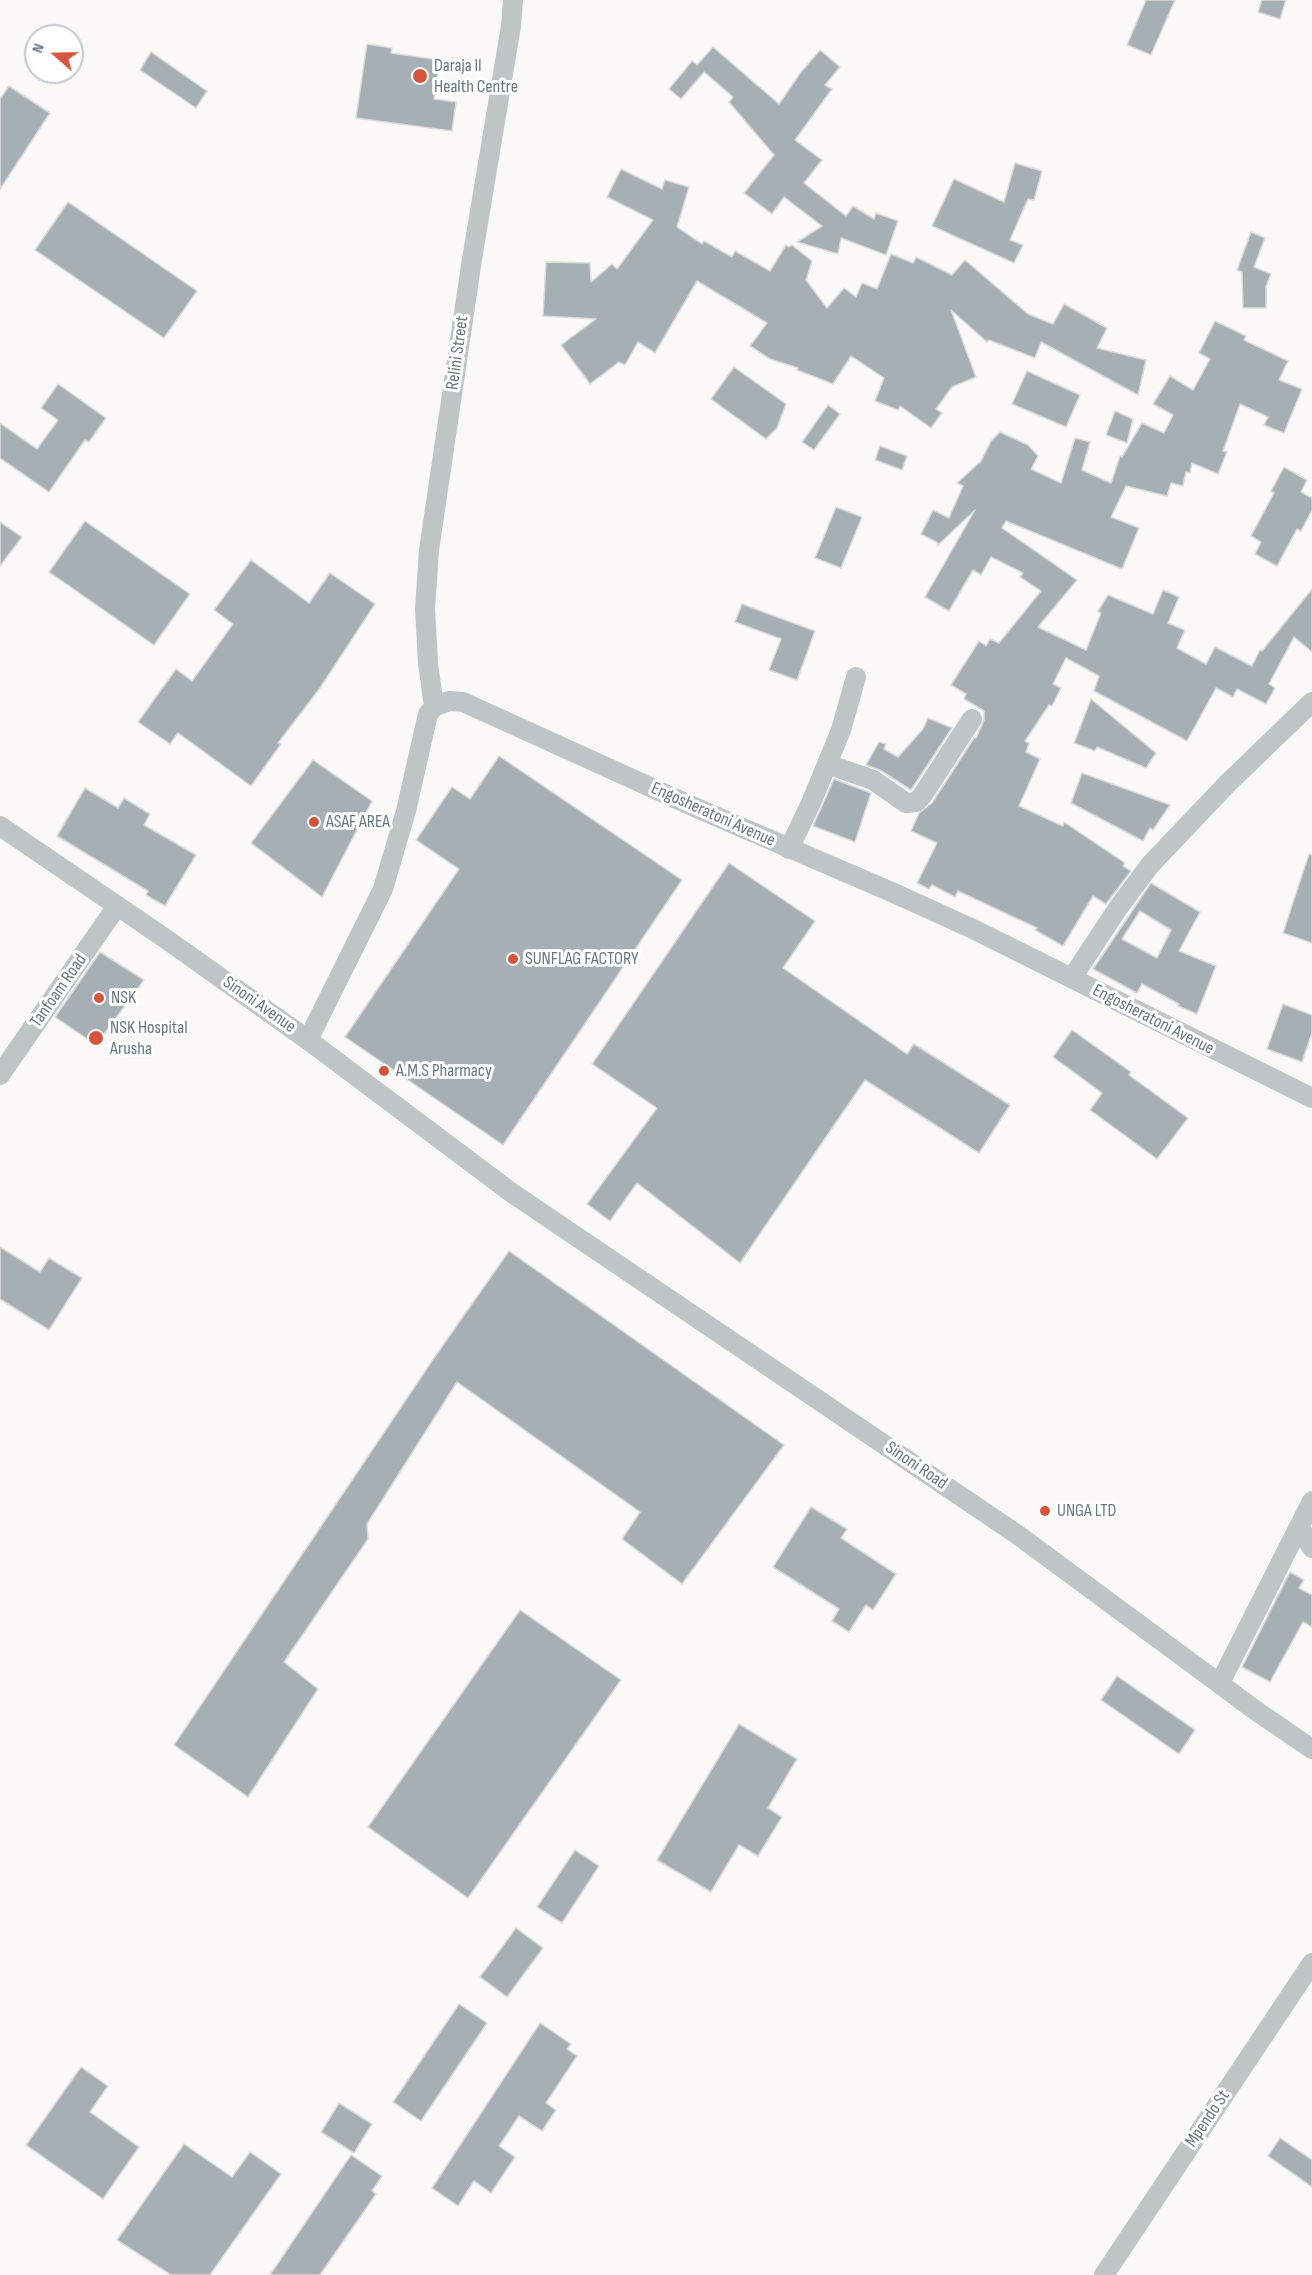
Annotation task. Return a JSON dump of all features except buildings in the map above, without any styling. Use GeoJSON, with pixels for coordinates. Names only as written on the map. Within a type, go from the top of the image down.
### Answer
{"type":"FeatureCollection","features":[{"type":"Feature","properties":{"kind":"street","name":"Relini Street"},"geometry":{"type":"LineString","coordinates":[[434,707],[426,629],[429,550],[472,259],[511,26],[513,0]]}},
{"type":"Feature","properties":{"kind":"street"},"geometry":{"type":"LineString","coordinates":[[789,849],[827,764],[848,708],[856,677]]}},
{"type":"Feature","properties":{"kind":"street","name":"Engosheratoni Avenue"},"geometry":{"type":"LineString","coordinates":[[434,707],[449,701],[463,702],[789,849],[896,894],[1072,978],[1312,1098]]}},
{"type":"Feature","properties":{"kind":"street"},"geometry":{"type":"LineString","coordinates":[[1072,978],[1118,908],[1150,865],[1228,783],[1312,702]]}},
{"type":"Feature","properties":{"kind":"street"},"geometry":{"type":"LineString","coordinates":[[308,1040],[383,890],[406,811],[428,714],[434,707]]}},
{"type":"Feature","properties":{"kind":"street"},"geometry":{"type":"LineString","coordinates":[[827,764],[873,780],[906,803],[916,802],[972,719]]}},
{"type":"Feature","properties":{"kind":"street","name":"Sinoni Avenue"},"geometry":{"type":"LineString","coordinates":[[0,826],[308,1040],[512,1193]]}},
{"type":"Feature","properties":{"kind":"street","name":"Tanfoam Road"},"geometry":{"type":"LineString","coordinates":[[0,1075],[117,906]]}},
{"type":"Feature","properties":{"kind":"street","name":"Sinoni Road"},"geometry":{"type":"LineString","coordinates":[[512,1193],[1018,1535],[1311,1747]]}},
{"type":"Feature","properties":{"kind":"street"},"geometry":{"type":"LineString","coordinates":[[1220,1683],[1312,1501]]}},
{"type":"Feature","properties":{"kind":"street"},"geometry":{"type":"LineString","coordinates":[[1299,1528],[1312,1548]]}},
{"type":"Feature","properties":{"kind":"street","name":"Mpendo St"},"geometry":{"type":"LineString","coordinates":[[1104,2275],[1312,1963]]}},
{"type":"Feature","properties":{"kind":"place","name":"Daraja II Health Centre"},"geometry":{"type":"Point","coordinates":[420,76]}},
{"type":"Feature","properties":{"kind":"place","name":"ASAF AREA"},"geometry":{"type":"Point","coordinates":[314,822]}},
{"type":"Feature","properties":{"kind":"place","name":"SUNFLAG FACTORY"},"geometry":{"type":"Point","coordinates":[513,959]}},
{"type":"Feature","properties":{"kind":"place","name":"NSK"},"geometry":{"type":"Point","coordinates":[99,998]}},
{"type":"Feature","properties":{"kind":"place","name":"NSK Hospital Arusha"},"geometry":{"type":"Point","coordinates":[96,1038]}},
{"type":"Feature","properties":{"kind":"place","name":"A.M.S Pharmacy"},"geometry":{"type":"Point","coordinates":[384,1071]}},
{"type":"Feature","properties":{"kind":"place","name":"UNGA LTD"},"geometry":{"type":"Point","coordinates":[1045,1511]}}]}
